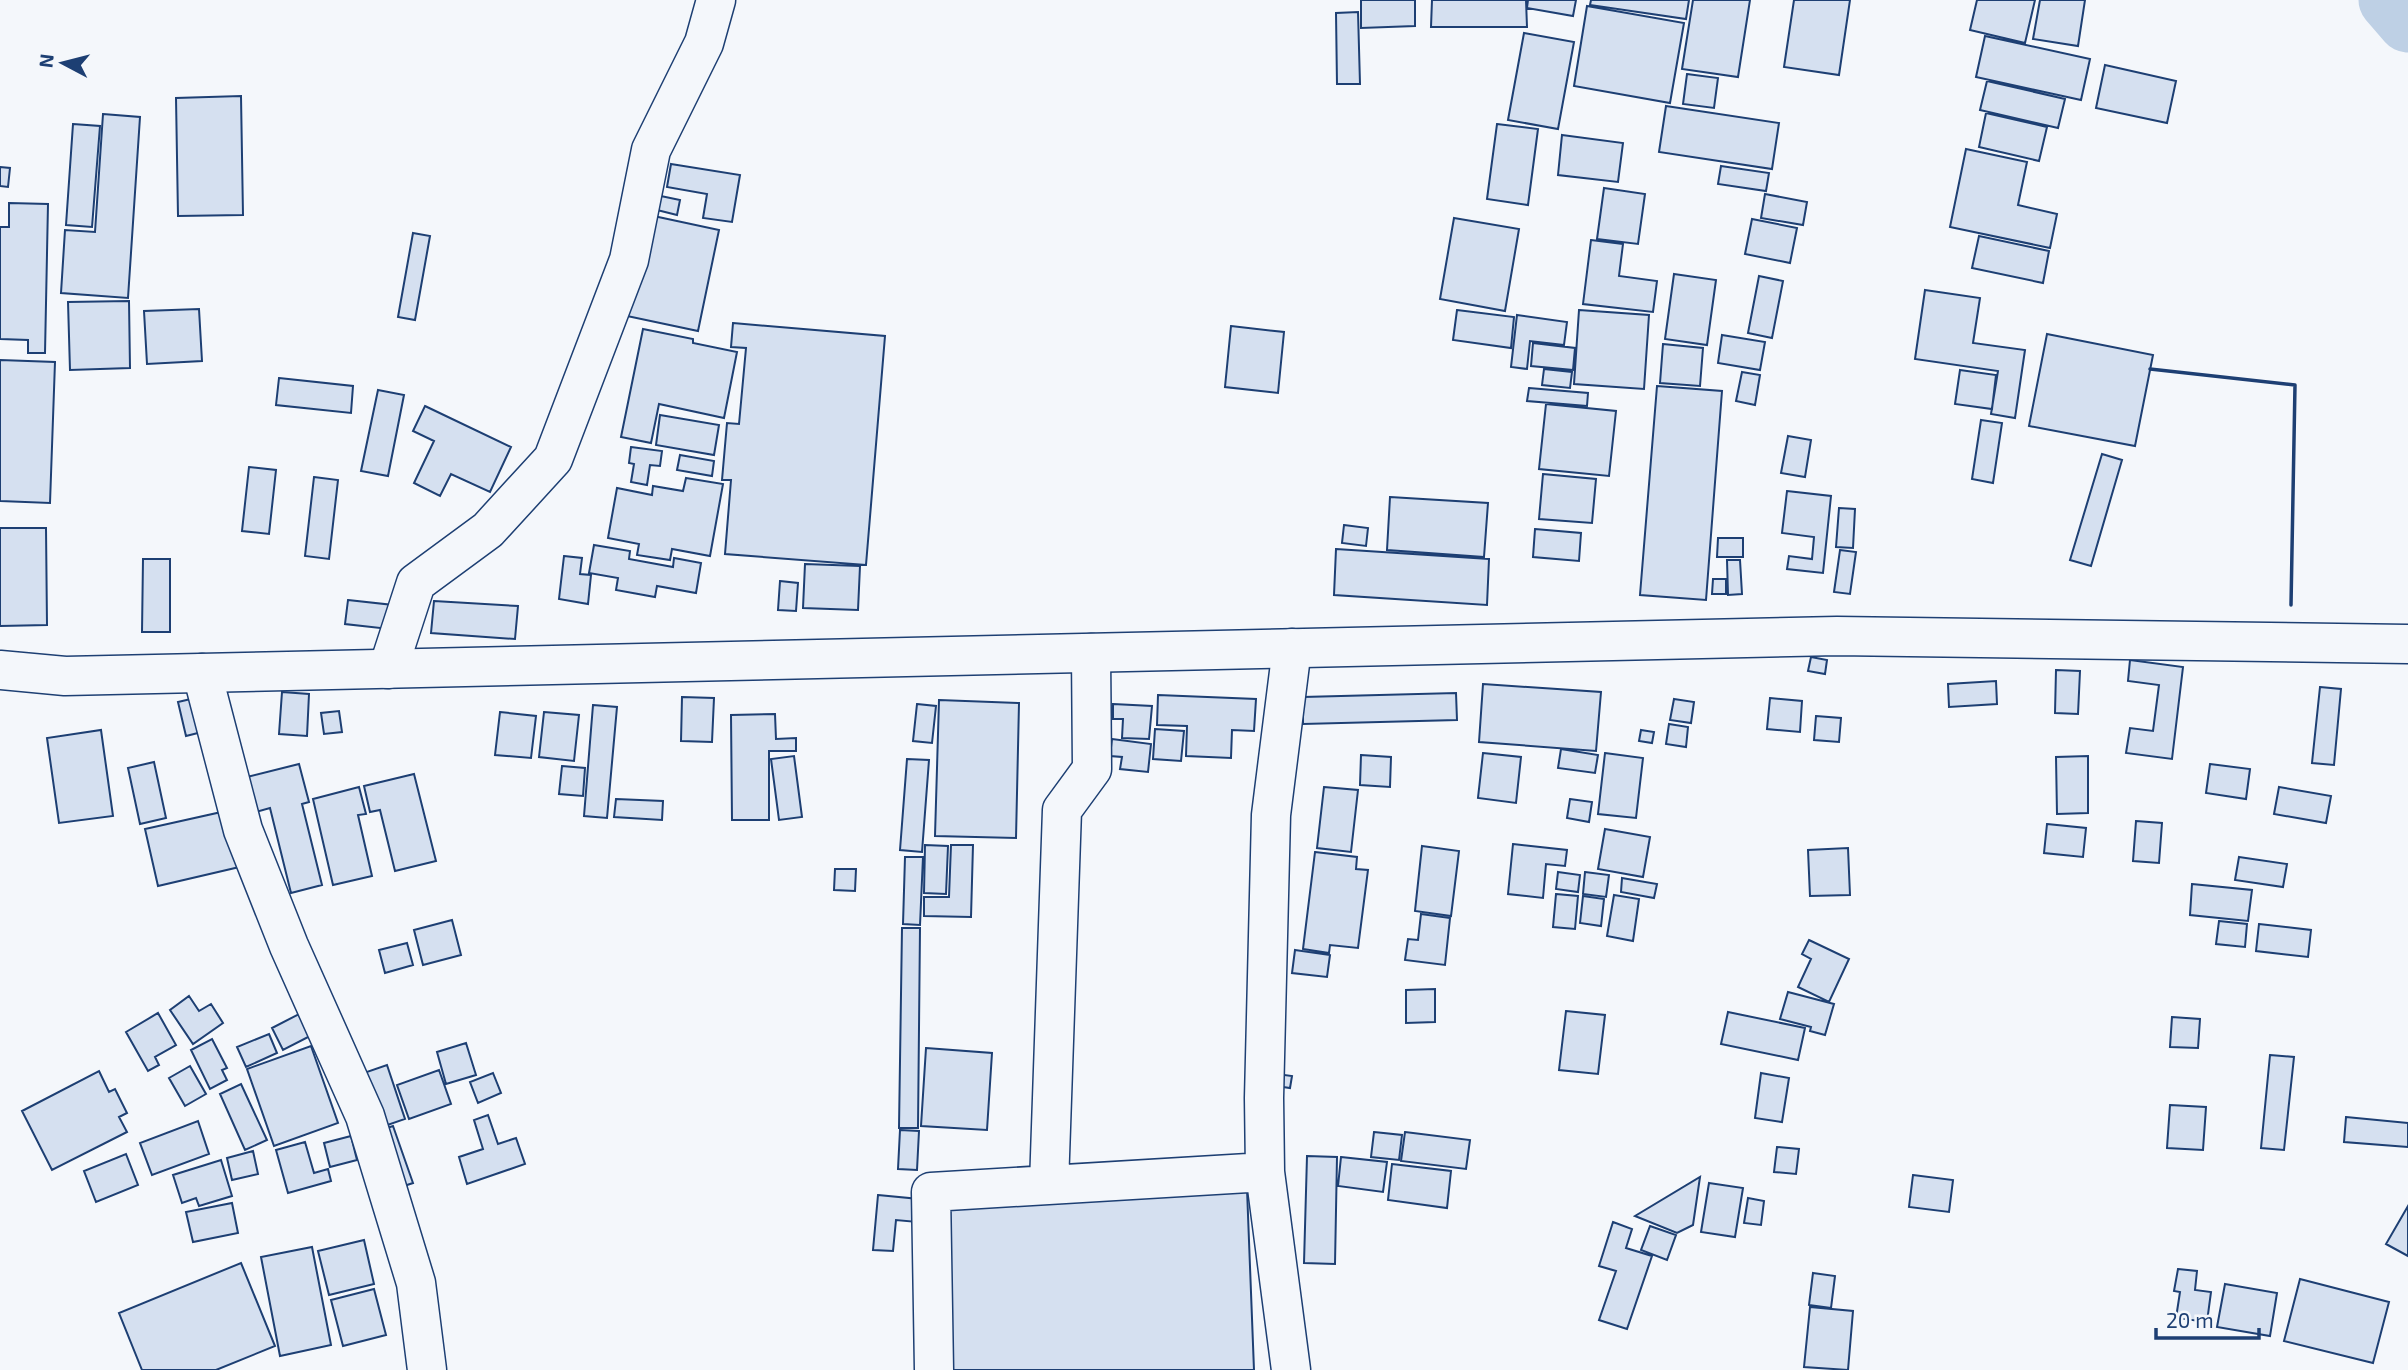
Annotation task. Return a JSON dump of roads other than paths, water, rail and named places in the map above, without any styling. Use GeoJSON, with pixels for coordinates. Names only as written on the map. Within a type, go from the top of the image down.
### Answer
{"type":"FeatureCollection","features":[{"type":"Feature","properties":{"kind":"street"},"geometry":{"type":"LineString","coordinates":[[388,669],[416,583],[488,530],[553,459],[629,260],[651,150],[704,43],[716,0]]}},
{"type":"Feature","properties":{"kind":"street"},"geometry":{"type":"LineString","coordinates":[[0,670],[65,676],[1837,636],[2408,644]]}},
{"type":"Feature","properties":{"kind":"street"},"geometry":{"type":"LineString","coordinates":[[1290,1370],[1265,1172],[1264,1098],[1271,815],[1292,648]]}},
{"type":"Feature","properties":{"kind":"street"},"geometry":{"type":"LineString","coordinates":[[1049,1185],[1062,810],[1092,769],[1091,653]]}},
{"type":"Feature","properties":{"kind":"street"},"geometry":{"type":"LineString","coordinates":[[202,673],[243,830],[289,946],[365,1116],[416,1283],[427,1370]]}},
{"type":"Feature","properties":{"kind":"street"},"geometry":{"type":"LineString","coordinates":[[934,1370],[931,1192],[1265,1172]]}},
{"type":"Feature","properties":{"kind":"waterway"},"geometry":{"type":"LineString","coordinates":[[2389,0],[2408,22]]}}]}
